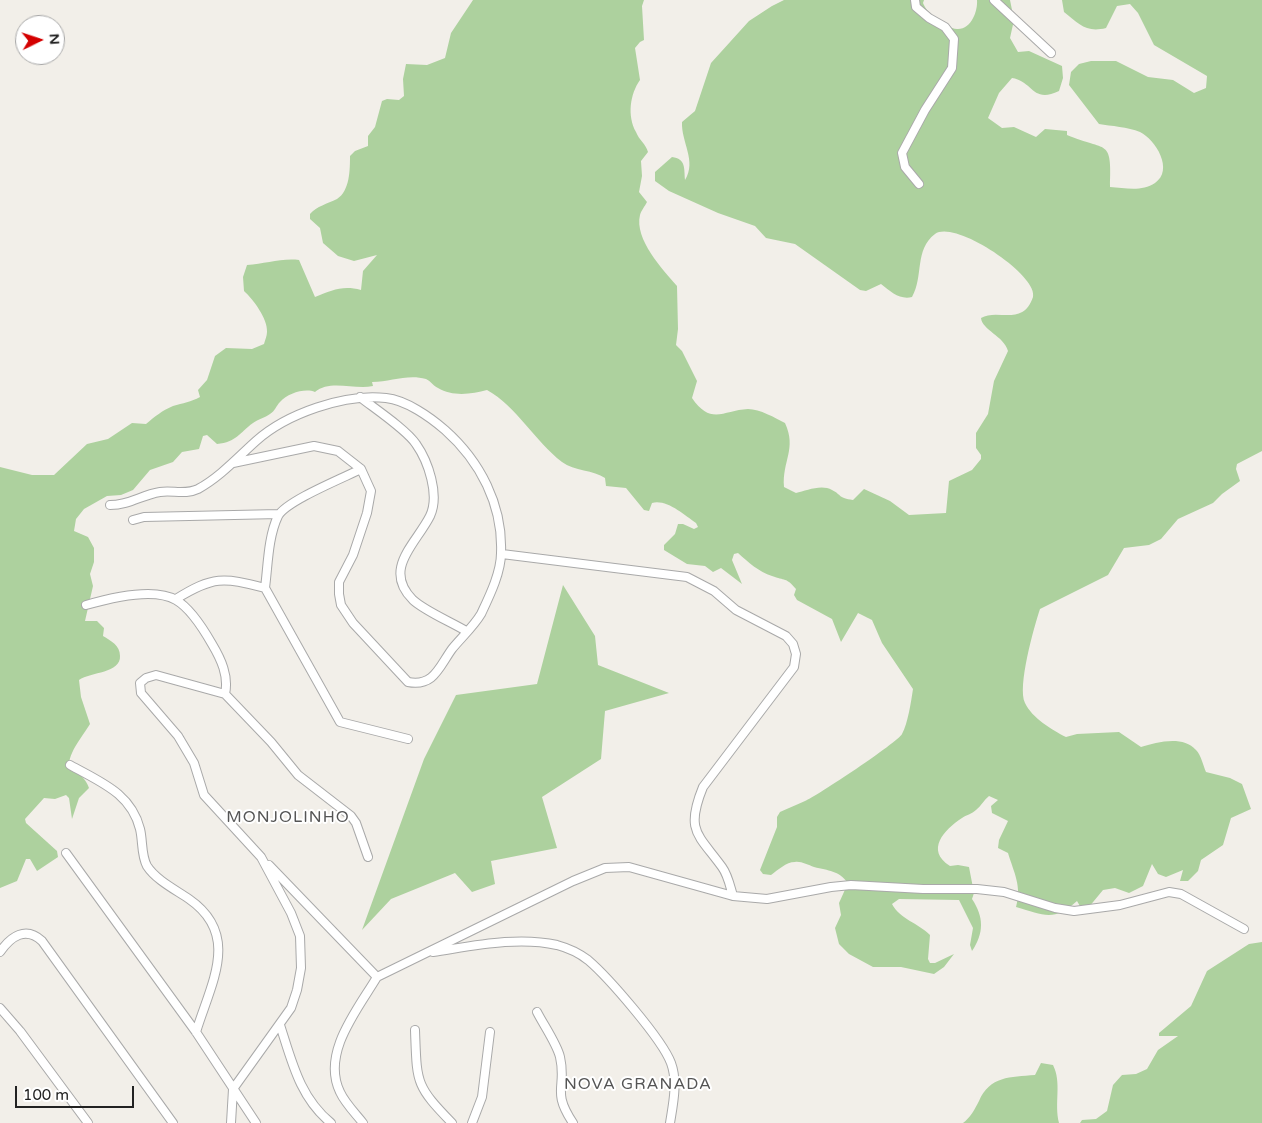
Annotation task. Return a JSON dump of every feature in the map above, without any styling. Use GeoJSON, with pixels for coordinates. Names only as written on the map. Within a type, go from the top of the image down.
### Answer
{"type":"FeatureCollection","features":[{"type":"Feature","properties":{"kind":"street"},"geometry":{"type":"LineString","coordinates":[[915,0],[916,7],[929,18],[945,27],[954,38],[952,68],[925,110],[902,153],[905,167],[919,184]]}},
{"type":"Feature","properties":{"kind":"street"},"geometry":{"type":"LineString","coordinates":[[994,0],[1051,53]]}},
{"type":"Feature","properties":{"kind":"street"},"geometry":{"type":"LineString","coordinates":[[110,505],[126,505],[144,496],[161,492],[191,492],[233,463],[257,440],[300,414],[329,403],[360,397],[387,398],[407,405],[443,429],[466,450],[487,482],[497,517],[502,554],[496,579],[480,616],[466,630],[432,678],[420,685],[408,682],[353,623],[342,605],[339,582],[359,537],[367,513],[371,491],[361,469],[338,451],[314,446],[233,463]]}},
{"type":"Feature","properties":{"kind":"street"},"geometry":{"type":"LineString","coordinates":[[360,397],[415,442],[433,484],[431,514],[405,554],[400,568],[405,588],[414,601],[466,630]]}},
{"type":"Feature","properties":{"kind":"street"},"geometry":{"type":"LineString","coordinates":[[361,469],[294,502],[279,514],[273,527],[264,588],[340,722],[408,739]]}},
{"type":"Feature","properties":{"kind":"street"},"geometry":{"type":"LineString","coordinates":[[133,520],[144,517],[279,514]]}},
{"type":"Feature","properties":{"kind":"street"},"geometry":{"type":"LineString","coordinates":[[502,554],[687,577],[714,591],[736,610],[786,636],[793,644],[796,654],[794,667],[703,787],[697,807],[695,826],[698,834],[703,844],[723,867],[733,896]]}},
{"type":"Feature","properties":{"kind":"street"},"geometry":{"type":"LineString","coordinates":[[176,600],[200,584],[224,580],[264,588]]}},
{"type":"Feature","properties":{"kind":"street"},"geometry":{"type":"LineString","coordinates":[[86,605],[125,595],[150,594],[176,600],[201,625],[214,647],[228,681],[225,694]]}},
{"type":"Feature","properties":{"kind":"street"},"geometry":{"type":"LineString","coordinates":[[368,857],[356,823],[351,816],[298,775],[271,742],[225,694],[156,675],[146,678],[140,683],[141,693],[178,736],[194,763],[204,796],[377,977]]}},
{"type":"Feature","properties":{"kind":"street"},"geometry":{"type":"LineString","coordinates":[[70,765],[109,786],[131,805],[140,830],[143,854],[147,866],[154,874],[198,905],[214,926],[219,950],[196,1032]]}},
{"type":"Feature","properties":{"kind":"street"},"geometry":{"type":"LineString","coordinates":[[66,853],[196,1032],[256,1123]]}},
{"type":"Feature","properties":{"kind":"street"},"geometry":{"type":"LineString","coordinates":[[231,1123],[234,1090],[280,1026],[291,1008],[297,990],[301,947],[291,913],[261,857]]}},
{"type":"Feature","properties":{"kind":"street"},"geometry":{"type":"LineString","coordinates":[[363,1123],[340,1092],[335,1070],[336,1056],[346,1028],[377,977],[424,953],[485,926],[573,880],[605,868],[642,870],[733,896],[767,899],[851,885],[923,890],[977,889],[1004,892],[1055,908],[1074,911],[1112,906],[1169,892],[1181,894],[1244,929]]}},
{"type":"Feature","properties":{"kind":"street"},"geometry":{"type":"LineString","coordinates":[[0,952],[11,938],[27,932],[36,935],[173,1123]]}},
{"type":"Feature","properties":{"kind":"street"},"geometry":{"type":"LineString","coordinates":[[424,953],[491,944],[529,942],[559,946],[586,959],[631,1008],[665,1051],[673,1076],[673,1106],[670,1123]]}},
{"type":"Feature","properties":{"kind":"street"},"geometry":{"type":"LineString","coordinates":[[0,1008],[20,1031],[88,1123]]}},
{"type":"Feature","properties":{"kind":"street"},"geometry":{"type":"LineString","coordinates":[[537,1012],[560,1055],[560,1094],[564,1110],[573,1123]]}},
{"type":"Feature","properties":{"kind":"street"},"geometry":{"type":"LineString","coordinates":[[280,1026],[301,1088],[312,1105],[331,1123]]}},
{"type":"Feature","properties":{"kind":"street"},"geometry":{"type":"LineString","coordinates":[[415,1030],[416,1067],[420,1084],[424,1094],[452,1123]]}},
{"type":"Feature","properties":{"kind":"street"},"geometry":{"type":"LineString","coordinates":[[472,1123],[482,1097],[490,1032]]}},
{"type":"Feature","properties":{"kind":"green space"},"geometry":{"type":"Polygon","coordinates":[[[473,0],[644,0],[642,6],[644,40],[635,48],[640,80],[634,92],[631,105],[633,126],[648,152],[641,161],[642,176],[639,192],[647,202],[641,213],[639,224],[645,244],[664,272],[677,286],[678,329],[676,345],[682,351],[697,381],[692,398],[705,412],[712,414],[753,409],[785,423],[790,440],[784,487],[796,493],[818,488],[828,488],[842,497],[853,500],[864,489],[890,501],[909,515],[946,513],[949,481],[972,470],[981,459],[981,455],[976,448],[976,433],[988,414],[994,381],[1008,351],[1002,341],[985,326],[981,318],[987,315],[1009,315],[1023,312],[1029,306],[1033,297],[1031,288],[1023,276],[994,252],[960,235],[945,232],[935,234],[928,240],[922,255],[918,281],[912,297],[900,296],[881,284],[866,291],[860,290],[795,244],[766,238],[755,226],[718,213],[669,191],[655,181],[655,172],[672,157],[677,158],[682,162],[685,180],[688,173],[689,159],[682,122],[695,111],[711,63],[749,21],[784,0],[924,0],[925,7],[932,16],[947,26],[957,29],[966,26],[973,19],[977,0],[1010,0],[1014,20],[1010,38],[1018,52],[1029,51],[1062,66],[1063,78],[1059,91],[1043,95],[1019,80],[1012,78],[999,93],[988,118],[1002,128],[1014,127],[1036,137],[1045,129],[1067,131],[1067,135],[1099,146],[1108,153],[1110,160],[1110,187],[1127,189],[1145,188],[1155,183],[1163,171],[1163,163],[1157,148],[1140,132],[1099,124],[1069,85],[1071,72],[1079,64],[1091,61],[1116,61],[1148,77],[1173,80],[1194,93],[1206,88],[1207,76],[1154,45],[1138,13],[1130,4],[1117,6],[1106,28],[1093,29],[1083,26],[1064,12],[1062,0],[1262,0],[1262,451],[1237,464],[1236,469],[1240,481],[1213,503],[1178,519],[1161,539],[1149,545],[1124,548],[1108,575],[1040,609],[1027,657],[1023,684],[1025,703],[1032,714],[1066,737],[1077,734],[1119,732],[1141,747],[1170,741],[1184,742],[1191,745],[1198,752],[1206,772],[1230,778],[1242,784],[1251,809],[1231,818],[1223,845],[1201,860],[1198,871],[1188,881],[1180,881],[1183,870],[1166,877],[1158,874],[1152,864],[1143,886],[1129,893],[1115,888],[1103,890],[1084,913],[1077,901],[1062,912],[1048,915],[1016,907],[1018,886],[1015,873],[1008,853],[998,848],[999,840],[1008,821],[992,813],[991,806],[998,800],[989,796],[974,811],[949,828],[940,840],[938,847],[943,860],[950,866],[969,867],[974,893],[972,899],[979,912],[981,925],[979,938],[972,951],[970,945],[973,928],[959,900],[899,899],[892,904],[895,909],[930,935],[928,959],[930,963],[935,963],[954,954],[944,967],[934,974],[901,967],[873,967],[849,954],[839,944],[835,928],[841,915],[839,903],[848,883],[841,876],[800,862],[788,863],[771,875],[763,874],[760,870],[777,827],[777,817],[780,812],[812,797],[840,780],[887,747],[902,734],[909,712],[913,689],[882,643],[872,620],[858,613],[841,642],[832,619],[797,600],[794,595],[796,589],[790,583],[763,572],[738,553],[734,554],[732,560],[742,584],[721,568],[713,572],[705,566],[687,564],[664,550],[664,545],[675,534],[678,524],[694,529],[698,527],[696,523],[681,512],[669,505],[658,502],[652,503],[649,511],[644,510],[626,488],[606,486],[605,478],[600,475],[562,462],[552,454],[507,405],[487,390],[469,393],[450,393],[436,387],[426,379],[412,377],[372,382],[373,386],[366,387],[335,385],[321,388],[315,392],[302,391],[292,394],[283,399],[272,413],[255,422],[233,439],[217,444],[207,435],[203,436],[199,449],[182,452],[173,462],[150,470],[133,490],[121,495],[107,496],[84,509],[76,519],[74,531],[88,537],[94,548],[94,562],[90,574],[93,586],[85,621],[97,621],[104,628],[103,636],[114,644],[120,652],[119,662],[111,669],[79,680],[81,697],[90,724],[72,752],[69,764],[70,770],[82,776],[89,788],[79,798],[72,819],[69,798],[66,795],[55,799],[44,798],[25,819],[26,823],[57,851],[58,857],[37,871],[30,859],[26,859],[17,881],[0,888],[0,467],[32,475],[54,475],[87,444],[108,439],[132,423],[146,424],[173,406],[200,397],[198,390],[207,380],[215,356],[226,348],[252,349],[264,344],[267,327],[263,315],[244,291],[243,277],[247,265],[299,260],[315,297],[343,288],[361,290],[363,271],[377,255],[354,261],[338,256],[323,243],[320,228],[310,219],[310,214],[319,207],[337,199],[345,191],[350,167],[350,156],[355,151],[368,146],[368,136],[375,127],[382,101],[387,99],[399,100],[404,96],[403,79],[406,64],[427,65],[445,58],[451,33],[473,0]]]}},
{"type":"Feature","properties":{"kind":"green space"},"geometry":{"type":"Polygon","coordinates":[[[563,585],[595,636],[598,665],[669,693],[605,711],[601,759],[542,797],[557,848],[491,861],[495,884],[472,892],[455,873],[391,899],[362,930],[424,759],[456,695],[537,684],[563,585]]]}},
{"type":"Feature","properties":{"kind":"green space"},"geometry":{"type":"Polygon","coordinates":[[[1262,942],[1262,1123],[1080,1123],[1082,1120],[1096,1119],[1107,1111],[1113,1085],[1122,1075],[1136,1074],[1147,1069],[1158,1050],[1178,1036],[1159,1036],[1159,1033],[1191,1006],[1207,971],[1249,944],[1262,942]]]}},
{"type":"Feature","properties":{"kind":"green space"},"geometry":{"type":"Polygon","coordinates":[[[1041,1063],[1053,1065],[1056,1072],[1059,1123],[963,1123],[968,1119],[984,1093],[995,1082],[1017,1076],[1035,1075],[1041,1063]]]}},
{"type":"Feature","properties":{"kind":"district","name":"MONJOLINHO"},"geometry":{"type":"Point","coordinates":[288,818]}},
{"type":"Feature","properties":{"kind":"district","name":"NOVA GRANADA"},"geometry":{"type":"Point","coordinates":[638,1085]}}]}
